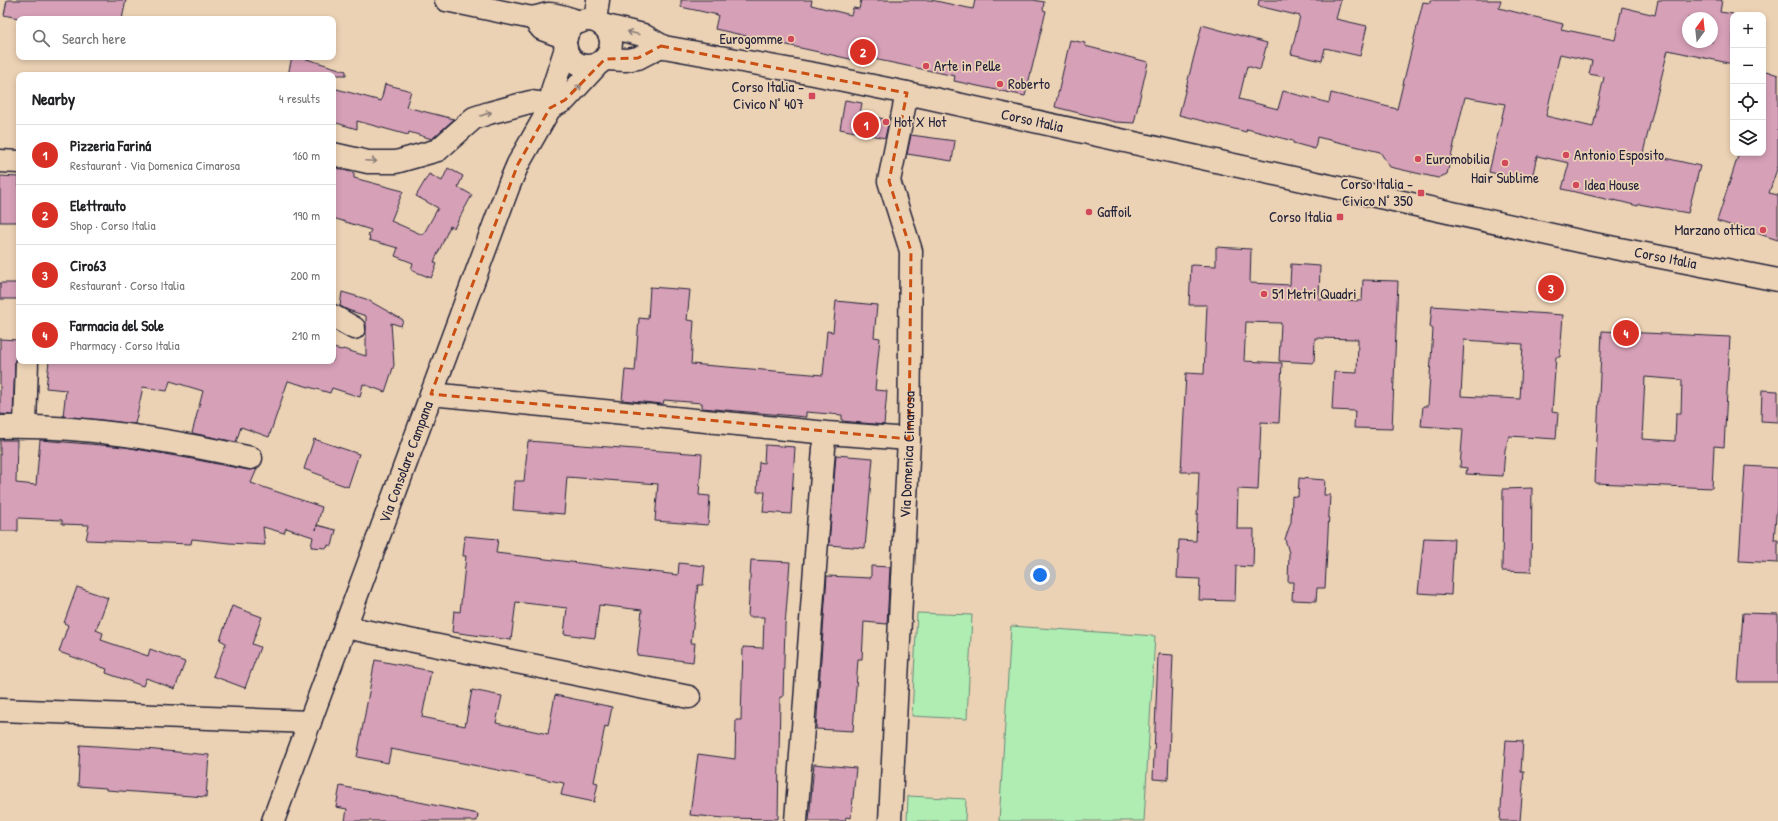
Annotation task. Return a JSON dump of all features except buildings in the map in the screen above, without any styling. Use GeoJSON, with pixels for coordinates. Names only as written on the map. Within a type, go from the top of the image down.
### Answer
{"type":"FeatureCollection","features":[{"type":"Feature","properties":{"kind":"street","name":"Corso Italia"},"geometry":{"type":"LineString","coordinates":[[446,0],[533,18],[549,14],[563,16],[582,31],[643,35],[661,46],[814,74],[907,93],[1584,242],[1778,280]]}},
{"type":"Feature","properties":{"kind":"street","name":"Via Consolare Campana"},"geometry":{"type":"LineString","coordinates":[[273,821],[515,171],[550,108],[553,88],[598,0]]}},
{"type":"Feature","properties":{"kind":"street"},"geometry":{"type":"LineString","coordinates":[[602,61],[609,53],[610,38],[582,31],[572,60],[585,66],[602,61],[638,58],[661,46]]}},
{"type":"Feature","properties":{"kind":"street","name":"Via Consolare Campana"},"geometry":{"type":"LineString","coordinates":[[550,108],[565,100],[602,61]]}},
{"type":"Feature","properties":{"kind":"street","name":"Via Domenica Cimarosa"},"geometry":{"type":"LineString","coordinates":[[890,821],[909,439],[911,251],[889,182],[907,93]]}},
{"type":"Feature","properties":{"kind":"street"},"geometry":{"type":"LineString","coordinates":[[336,155],[368,162],[396,162],[438,150],[474,118],[489,112],[530,102],[538,103],[550,108]]}},
{"type":"Feature","properties":{"kind":"street"},"geometry":{"type":"LineString","coordinates":[[0,161],[16,162]]}},
{"type":"Feature","properties":{"kind":"street"},"geometry":{"type":"LineString","coordinates":[[336,318],[354,328]]}},
{"type":"Feature","properties":{"kind":"street"},"geometry":{"type":"LineString","coordinates":[[25,426],[27,364]]}},
{"type":"Feature","properties":{"kind":"street"},"geometry":{"type":"LineString","coordinates":[[431,394],[827,433],[909,439]]}},
{"type":"Feature","properties":{"kind":"street"},"geometry":{"type":"LineString","coordinates":[[0,427],[25,426],[68,428],[188,444],[251,458]]}},
{"type":"Feature","properties":{"kind":"street"},"geometry":{"type":"LineString","coordinates":[[796,821],[824,448]]}},
{"type":"Feature","properties":{"kind":"street"},"geometry":{"type":"LineString","coordinates":[[345,627],[689,697]]}},
{"type":"Feature","properties":{"kind":"street"},"geometry":{"type":"LineString","coordinates":[[0,710],[310,722]]}},
{"type":"Feature","properties":{"kind":"highlighted area"},"geometry":{"type":"Polygon","coordinates":[[[661,46],[907,93],[889,181],[911,251],[909,439],[431,394],[518,164],[550,108],[565,100],[605,59],[638,58],[661,46]]]}},
{"type":"Feature","properties":{"kind":"green space"},"geometry":{"type":"Polygon","coordinates":[[[917,613],[972,615],[967,719],[912,716],[917,613]]]}},
{"type":"Feature","properties":{"kind":"green space"},"geometry":{"type":"Polygon","coordinates":[[[1011,626],[1155,636],[1144,821],[999,821],[1011,626]]]}},
{"type":"Feature","properties":{"kind":"green space"},"geometry":{"type":"Polygon","coordinates":[[[908,796],[966,799],[965,821],[907,821],[908,796]]]}},
{"type":"Feature","properties":{"kind":"place","name":"Eurogomme"},"geometry":{"type":"Point","coordinates":[791,39]}},
{"type":"Feature","properties":{"kind":"place","name":"Elettrauto"},"geometry":{"type":"Point","coordinates":[863,52]}},
{"type":"Feature","properties":{"kind":"place","name":"Arte in Pelle"},"geometry":{"type":"Point","coordinates":[926,66]}},
{"type":"Feature","properties":{"kind":"place","name":"Roberto"},"geometry":{"type":"Point","coordinates":[1000,84]}},
{"type":"Feature","properties":{"kind":"place","name":"Corso Italia - Civico N° 407"},"geometry":{"type":"Point","coordinates":[812,96]}},
{"type":"Feature","properties":{"kind":"place","name":"Hot X Hot"},"geometry":{"type":"Point","coordinates":[886,122]}},
{"type":"Feature","properties":{"kind":"place","name":"Pizzeria Fariná"},"geometry":{"type":"Point","coordinates":[866,125]}},
{"type":"Feature","properties":{"kind":"place","name":"Antonio Esposito"},"geometry":{"type":"Point","coordinates":[1566,155]}},
{"type":"Feature","properties":{"kind":"place","name":"Euromobilia"},"geometry":{"type":"Point","coordinates":[1418,159]}},
{"type":"Feature","properties":{"kind":"place","name":"Hair Sublime"},"geometry":{"type":"Point","coordinates":[1505,163]}},
{"type":"Feature","properties":{"kind":"place","name":"Idea House"},"geometry":{"type":"Point","coordinates":[1576,185]}},
{"type":"Feature","properties":{"kind":"place","name":"Corso Italia - Civico N° 350"},"geometry":{"type":"Point","coordinates":[1421,193]}},
{"type":"Feature","properties":{"kind":"place","name":"Gaffoil"},"geometry":{"type":"Point","coordinates":[1089,212]}},
{"type":"Feature","properties":{"kind":"place","name":"Corso Italia"},"geometry":{"type":"Point","coordinates":[1340,217]}},
{"type":"Feature","properties":{"kind":"place","name":"Marzano ottica"},"geometry":{"type":"Point","coordinates":[1763,230]}},
{"type":"Feature","properties":{"kind":"place","name":"Ciro63"},"geometry":{"type":"Point","coordinates":[1551,288]}},
{"type":"Feature","properties":{"kind":"place","name":"51 Metri Quadri"},"geometry":{"type":"Point","coordinates":[1264,294]}},
{"type":"Feature","properties":{"kind":"place","name":"Farmacia del Sole"},"geometry":{"type":"Point","coordinates":[1626,333]}}]}
